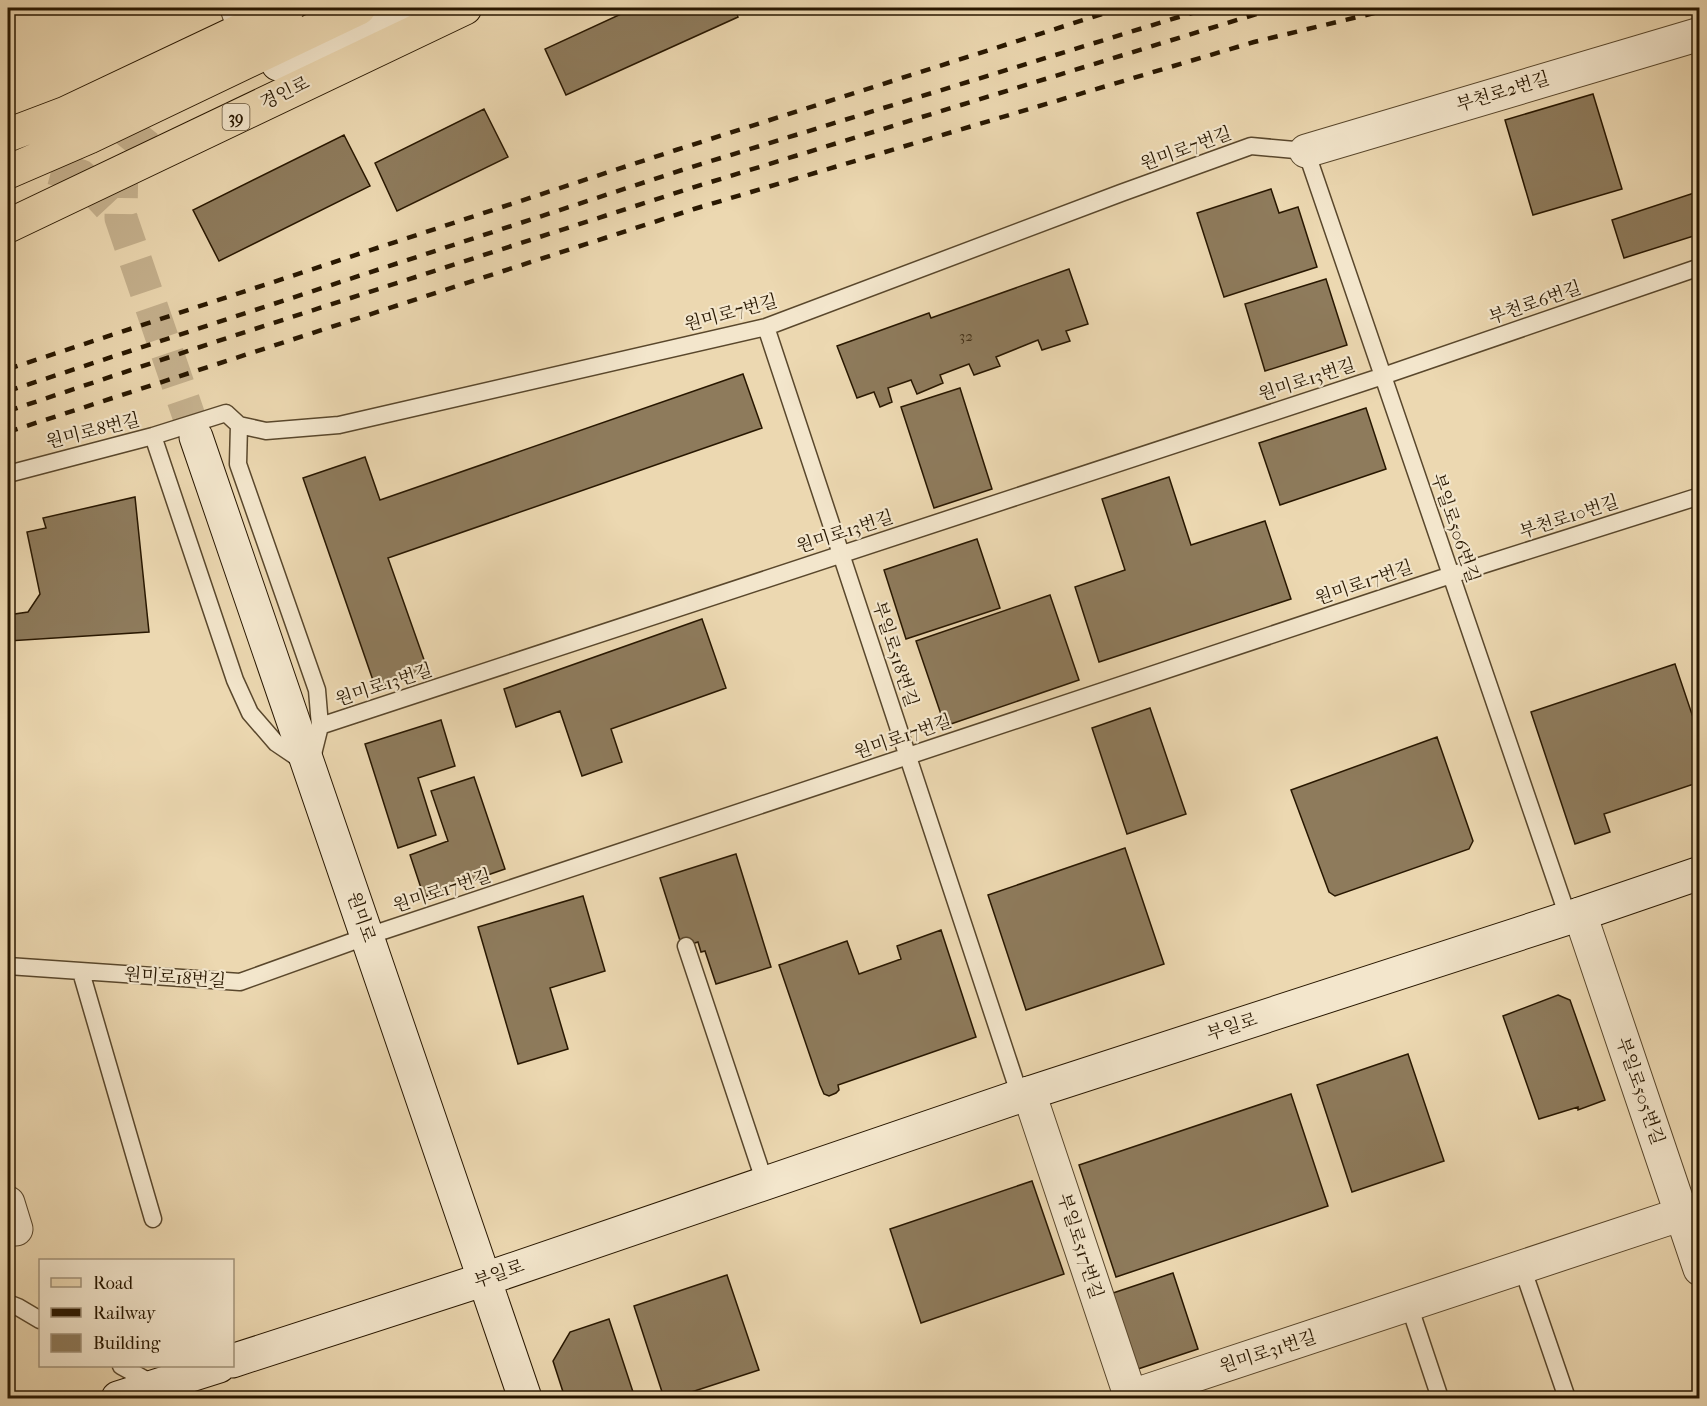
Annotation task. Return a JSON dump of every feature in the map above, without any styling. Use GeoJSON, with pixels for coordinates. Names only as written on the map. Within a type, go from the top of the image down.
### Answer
{"type":"FeatureCollection","features":[{"type":"Feature","properties":{"kind":"main road"},"geometry":{"type":"LineString","coordinates":[[8,135],[66,113],[240,18],[288,8]]}},
{"type":"Feature","properties":{"kind":"main road"},"geometry":{"type":"LineString","coordinates":[[8,171],[89,137],[359,8]]}},
{"type":"Feature","properties":{"kind":"main road","name":"경인로"},"geometry":{"type":"LineString","coordinates":[[8,226],[465,8]]}},
{"type":"Feature","properties":{"kind":"street"},"geometry":{"type":"LineString","coordinates":[[146,124],[402,8]]}},
{"type":"Feature","properties":{"kind":"street","name":"부천로2번길"},"geometry":{"type":"LineString","coordinates":[[1306,151],[1700,34]]}},
{"type":"Feature","properties":{"kind":"street"},"geometry":{"type":"LineString","coordinates":[[8,185],[52,168]]}},
{"type":"Feature","properties":{"kind":"street","name":"원미로"},"geometry":{"type":"LineString","coordinates":[[196,437],[525,1398]]}},
{"type":"Feature","properties":{"kind":"street","name":"부일로"},"geometry":{"type":"LineString","coordinates":[[234,1360],[485,1279],[1024,1095],[1700,873]]}},
{"type":"Feature","properties":{"kind":"street","name":"부일로505번길"},"geometry":{"type":"LineString","coordinates":[[1574,915],[1690,1211],[1700,1269]]}},
{"type":"Feature","properties":{"kind":"street","name":"부일로517번길"},"geometry":{"type":"LineString","coordinates":[[1024,1095],[1129,1398]]}},
{"type":"Feature","properties":{"kind":"street","name":"원미로31번길"},"geometry":{"type":"LineString","coordinates":[[1129,1398],[1690,1211]]}},
{"type":"Feature","properties":{"kind":"street"},"geometry":{"type":"LineString","coordinates":[[118,1398],[160,1392],[215,1367]]}},
{"type":"Feature","properties":{"kind":"lane","name":"원미로7번길"},"geometry":{"type":"LineString","coordinates":[[153,436],[226,413],[239,425],[266,431],[339,425],[766,327],[1251,146],[1306,151]]}},
{"type":"Feature","properties":{"kind":"lane","name":"부일로506번길"},"geometry":{"type":"LineString","coordinates":[[1306,151],[1451,574],[1574,915]]}},
{"type":"Feature","properties":{"kind":"lane","name":"부천로6번길"},"geometry":{"type":"LineString","coordinates":[[1383,376],[1700,267]]}},
{"type":"Feature","properties":{"kind":"lane","name":"부일로518번길"},"geometry":{"type":"LineString","coordinates":[[766,327],[908,756],[1024,1095]]}},
{"type":"Feature","properties":{"kind":"lane","name":"원미로13번길"},"geometry":{"type":"LineString","coordinates":[[320,726],[1383,376]]}},
{"type":"Feature","properties":{"kind":"lane"},"geometry":{"type":"LineString","coordinates":[[153,436],[235,680],[250,713],[276,743],[310,766],[320,726],[317,690],[238,464],[239,425]]}},
{"type":"Feature","properties":{"kind":"lane","name":"원미로8번길"},"geometry":{"type":"LineString","coordinates":[[8,474],[153,436]]}},
{"type":"Feature","properties":{"kind":"lane","name":"부천로10번길"},"geometry":{"type":"LineString","coordinates":[[1451,574],[1700,496]]}},
{"type":"Feature","properties":{"kind":"lane","name":"원미로17번길"},"geometry":{"type":"LineString","coordinates":[[368,936],[1451,574]]}},
{"type":"Feature","properties":{"kind":"lane","name":"원미로18번길"},"geometry":{"type":"LineString","coordinates":[[8,966],[240,982],[368,936]]}},
{"type":"Feature","properties":{"kind":"lane"},"geometry":{"type":"LineString","coordinates":[[686,946],[765,1183]]}},
{"type":"Feature","properties":{"kind":"lane"},"geometry":{"type":"LineString","coordinates":[[81,972],[153,1219]]}},
{"type":"Feature","properties":{"kind":"lane"},"geometry":{"type":"LineString","coordinates":[[1522,1267],[1567,1398]]}},
{"type":"Feature","properties":{"kind":"lane"},"geometry":{"type":"LineString","coordinates":[[8,1304],[39,1319]]}},
{"type":"Feature","properties":{"kind":"lane"},"geometry":{"type":"LineString","coordinates":[[1409,1305],[1440,1398]]}},
{"type":"Feature","properties":{"kind":"lane"},"geometry":{"type":"LineString","coordinates":[[124,1367],[160,1392]]}},
{"type":"Feature","properties":{"kind":"building"},"geometry":{"type":"Polygon","coordinates":[[[634,8],[734,8],[738,17],[566,95],[545,49],[634,8]]]}},
{"type":"Feature","properties":{"kind":"building"},"geometry":{"type":"Polygon","coordinates":[[[1593,94],[1622,189],[1533,215],[1505,120],[1593,94]]]}},
{"type":"Feature","properties":{"kind":"building"},"geometry":{"type":"Polygon","coordinates":[[[484,109],[508,157],[397,211],[375,163],[484,109]]]}},
{"type":"Feature","properties":{"kind":"building"},"geometry":{"type":"Polygon","coordinates":[[[344,135],[370,186],[219,261],[193,210],[344,135]]]}},
{"type":"Feature","properties":{"kind":"building"},"geometry":{"type":"Polygon","coordinates":[[[1271,189],[1279,213],[1298,207],[1317,267],[1224,297],[1197,213],[1271,189]]]}},
{"type":"Feature","properties":{"kind":"building"},"geometry":{"type":"Polygon","coordinates":[[[1700,191],[1700,234],[1624,258],[1612,220],[1700,191]]]}},
{"type":"Feature","properties":{"kind":"building"},"geometry":{"type":"Polygon","coordinates":[[[1069,269],[1088,324],[1066,331],[1070,341],[1042,350],[1038,340],[996,357],[1000,366],[974,375],[969,364],[940,375],[943,383],[917,394],[911,380],[888,388],[892,402],[880,407],[874,392],[857,398],[837,346],[929,313],[931,318],[1069,269]]]}},
{"type":"Feature","properties":{"kind":"building"},"geometry":{"type":"Polygon","coordinates":[[[1326,279],[1347,345],[1265,371],[1245,304],[1326,279]]]}},
{"type":"Feature","properties":{"kind":"building"},"geometry":{"type":"Polygon","coordinates":[[[743,374],[762,428],[388,558],[428,671],[376,689],[303,478],[365,457],[380,500],[743,374]]]}},
{"type":"Feature","properties":{"kind":"building"},"geometry":{"type":"Polygon","coordinates":[[[960,388],[992,489],[934,508],[901,407],[960,388]]]}},
{"type":"Feature","properties":{"kind":"building"},"geometry":{"type":"Polygon","coordinates":[[[1366,408],[1386,469],[1280,505],[1259,443],[1366,408]]]}},
{"type":"Feature","properties":{"kind":"building"},"geometry":{"type":"Polygon","coordinates":[[[1169,477],[1191,545],[1265,521],[1291,599],[1099,662],[1075,587],[1125,570],[1102,499],[1169,477]]]}},
{"type":"Feature","properties":{"kind":"building"},"geometry":{"type":"Polygon","coordinates":[[[135,497],[149,632],[8,641],[8,615],[28,612],[40,594],[27,532],[46,528],[43,518],[135,497]]]}},
{"type":"Feature","properties":{"kind":"building"},"geometry":{"type":"Polygon","coordinates":[[[977,539],[1000,608],[906,639],[884,570],[977,539]]]}},
{"type":"Feature","properties":{"kind":"building"},"geometry":{"type":"Polygon","coordinates":[[[1050,595],[1079,680],[945,726],[916,641],[1050,595]]]}},
{"type":"Feature","properties":{"kind":"building"},"geometry":{"type":"Polygon","coordinates":[[[702,619],[726,688],[611,729],[622,762],[582,776],[560,711],[516,727],[504,689],[702,619]]]}},
{"type":"Feature","properties":{"kind":"building"},"geometry":{"type":"Polygon","coordinates":[[[1675,664],[1700,738],[1700,782],[1604,814],[1610,832],[1575,844],[1531,712],[1675,664]]]}},
{"type":"Feature","properties":{"kind":"building"},"geometry":{"type":"Polygon","coordinates":[[[1150,708],[1186,814],[1127,834],[1092,728],[1150,708]]]}},
{"type":"Feature","properties":{"kind":"building"},"geometry":{"type":"Polygon","coordinates":[[[441,720],[455,766],[418,778],[436,835],[398,848],[365,744],[441,720]]]}},
{"type":"Feature","properties":{"kind":"building"},"geometry":{"type":"Polygon","coordinates":[[[1437,737],[1473,841],[1469,849],[1335,896],[1329,892],[1291,790],[1437,737]]]}},
{"type":"Feature","properties":{"kind":"building"},"geometry":{"type":"Polygon","coordinates":[[[474,777],[505,869],[424,897],[410,855],[448,841],[431,791],[474,777]]]}},
{"type":"Feature","properties":{"kind":"building"},"geometry":{"type":"Polygon","coordinates":[[[1125,848],[1164,964],[1026,1010],[988,895],[1125,848]]]}},
{"type":"Feature","properties":{"kind":"building"},"geometry":{"type":"Polygon","coordinates":[[[736,854],[771,967],[716,984],[705,951],[701,952],[698,942],[682,947],[660,878],[736,854]]]}},
{"type":"Feature","properties":{"kind":"building"},"geometry":{"type":"Polygon","coordinates":[[[583,896],[605,971],[550,988],[568,1049],[518,1064],[478,927],[583,896]]]}},
{"type":"Feature","properties":{"kind":"building"},"geometry":{"type":"Polygon","coordinates":[[[941,930],[976,1037],[838,1085],[839,1090],[829,1096],[824,1094],[779,965],[847,941],[859,974],[901,959],[897,946],[941,930]]]}},
{"type":"Feature","properties":{"kind":"building"},"geometry":{"type":"Polygon","coordinates":[[[1558,995],[1570,1000],[1605,1100],[1578,1110],[1578,1107],[1539,1119],[1503,1016],[1558,995]]]}},
{"type":"Feature","properties":{"kind":"building"},"geometry":{"type":"Polygon","coordinates":[[[1408,1054],[1444,1161],[1352,1192],[1317,1085],[1408,1054]]]}},
{"type":"Feature","properties":{"kind":"building"},"geometry":{"type":"Polygon","coordinates":[[[1291,1094],[1328,1206],[1116,1277],[1079,1165],[1291,1094]]]}},
{"type":"Feature","properties":{"kind":"building"},"geometry":{"type":"Polygon","coordinates":[[[1032,1181],[1064,1274],[921,1323],[890,1229],[1032,1181]]]}},
{"type":"Feature","properties":{"kind":"building"},"geometry":{"type":"Polygon","coordinates":[[[1173,1273],[1198,1349],[1135,1370],[1110,1294],[1173,1273]]]}},
{"type":"Feature","properties":{"kind":"building"},"geometry":{"type":"Polygon","coordinates":[[[727,1275],[759,1370],[673,1398],[664,1398],[634,1306],[727,1275]]]}},
{"type":"Feature","properties":{"kind":"building"},"geometry":{"type":"Polygon","coordinates":[[[609,1319],[635,1398],[565,1398],[553,1361],[570,1332],[609,1319]]]}},
{"type":"Feature","properties":{"kind":"tunnel"},"geometry":{"type":"LineString","coordinates":[[145,124],[122,153],[121,218],[196,437]]}},
{"type":"Feature","properties":{"kind":"tunnel"},"geometry":{"type":"LineString","coordinates":[[52,168],[81,176],[109,206]]}},
{"type":"Feature","properties":{"kind":"railway"},"geometry":{"type":"LineString","coordinates":[[8,369],[676,150],[1121,8]]}},
{"type":"Feature","properties":{"kind":"railway"},"geometry":{"type":"LineString","coordinates":[[8,391],[682,170],[1208,8]]}},
{"type":"Feature","properties":{"kind":"railway"},"geometry":{"type":"LineString","coordinates":[[8,411],[688,189],[1276,8]]}},
{"type":"Feature","properties":{"kind":"railway"},"geometry":{"type":"LineString","coordinates":[[8,432],[694,209],[1254,42],[1395,8]]}}]}
